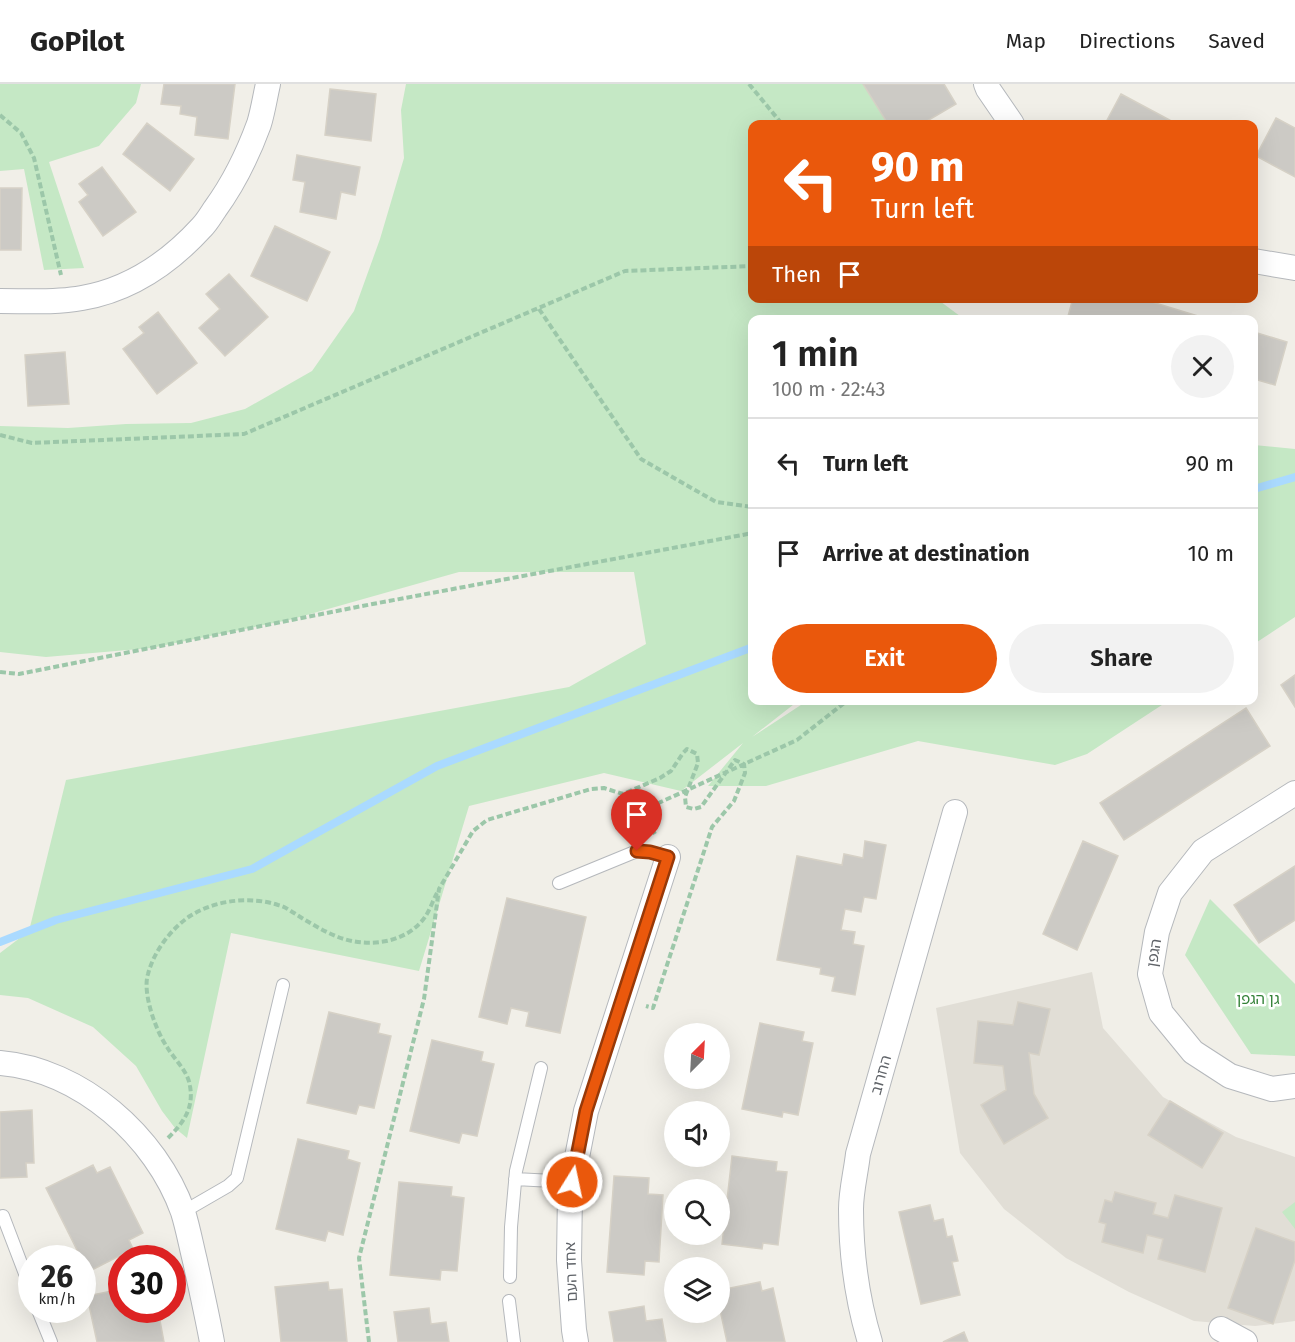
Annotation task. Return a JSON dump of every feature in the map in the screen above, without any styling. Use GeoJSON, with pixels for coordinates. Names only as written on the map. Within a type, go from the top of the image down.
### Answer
{"type":"FeatureCollection","features":[{"type":"Feature","properties":{"kind":"street"},"geometry":{"type":"LineString","coordinates":[[0,301],[46,302],[83,298],[122,287],[152,271],[203,226],[226,194],[244,163],[260,122],[268,84]]}},
{"type":"Feature","properties":{"kind":"street"},"geometry":{"type":"LineString","coordinates":[[986,84],[1009,120]]}},
{"type":"Feature","properties":{"kind":"street"},"geometry":{"type":"LineString","coordinates":[[1258,262],[1295,268]]}},
{"type":"Feature","properties":{"kind":"street","name":"הגפן"},"geometry":{"type":"LineString","coordinates":[[1295,793],[1203,851],[1170,893],[1157,932],[1150,974],[1161,1013],[1193,1052],[1230,1076],[1272,1089],[1295,1086]]}},
{"type":"Feature","properties":{"kind":"street","name":"החרוב"},"geometry":{"type":"LineString","coordinates":[[870,1342],[861,1312],[854,1261],[851,1207],[858,1154],[955,812]]}},
{"type":"Feature","properties":{"kind":"street","name":"אחד העם"},"geometry":{"type":"LineString","coordinates":[[576,1342],[569,1260],[572,1182],[586,1111],[668,857]]}},
{"type":"Feature","properties":{"kind":"street"},"geometry":{"type":"LineString","coordinates":[[0,1063],[12,1064],[52,1076],[88,1094],[120,1118],[146,1147],[168,1178],[183,1212],[212,1342]]}},
{"type":"Feature","properties":{"kind":"street"},"geometry":{"type":"LineString","coordinates":[[1221,1329],[1245,1342]]}},
{"type":"Feature","properties":{"kind":"lane"},"geometry":{"type":"LineString","coordinates":[[559,883],[637,851],[668,857]]}},
{"type":"Feature","properties":{"kind":"lane"},"geometry":{"type":"LineString","coordinates":[[183,1212],[228,1186],[237,1178],[283,985]]}},
{"type":"Feature","properties":{"kind":"lane"},"geometry":{"type":"LineString","coordinates":[[510,1277],[515,1179],[541,1068]]}},
{"type":"Feature","properties":{"kind":"lane"},"geometry":{"type":"LineString","coordinates":[[515,1179],[572,1182]]}},
{"type":"Feature","properties":{"kind":"lane"},"geometry":{"type":"LineString","coordinates":[[0,1218],[3,1216],[18,1255]]}},
{"type":"Feature","properties":{"kind":"lane"},"geometry":{"type":"LineString","coordinates":[[509,1301],[514,1342]]}},
{"type":"Feature","properties":{"kind":"lane"},"geometry":{"type":"LineString","coordinates":[[43,1323],[51,1342]]}},
{"type":"Feature","properties":{"kind":"path"},"geometry":{"type":"LineString","coordinates":[[748,84],[779,120]]}},
{"type":"Feature","properties":{"kind":"path"},"geometry":{"type":"LineString","coordinates":[[0,115],[21,133],[34,158],[67,299]]}},
{"type":"Feature","properties":{"kind":"path"},"geometry":{"type":"LineString","coordinates":[[0,435],[32,443],[244,434],[625,271],[748,266]]}},
{"type":"Feature","properties":{"kind":"path"},"geometry":{"type":"LineString","coordinates":[[539,309],[641,459],[716,502],[748,506]]}},
{"type":"Feature","properties":{"kind":"path"},"geometry":{"type":"LineString","coordinates":[[0,672],[19,674],[362,606],[748,534]]}},
{"type":"Feature","properties":{"kind":"path"},"geometry":{"type":"LineString","coordinates":[[668,857],[641,811],[797,740],[842,705]]}},
{"type":"Feature","properties":{"kind":"path"},"geometry":{"type":"LineString","coordinates":[[152,1155],[182,1124],[188,1111],[191,1095],[190,1084],[182,1067],[166,1046],[155,1026],[148,999],[147,976],[156,953],[173,930],[192,915],[217,904],[251,899],[280,905],[339,937],[363,944],[387,941],[404,936],[424,918],[473,831],[487,820],[591,789],[604,788],[622,794],[671,771],[687,749],[698,754],[698,763],[685,797],[686,807],[694,810],[700,807],[735,760],[744,764]]}},
{"type":"Feature","properties":{"kind":"path"},"geometry":{"type":"LineString","coordinates":[[622,999],[653,1008],[712,827],[734,801],[745,773],[744,764]]}},
{"type":"Feature","properties":{"kind":"path"},"geometry":{"type":"LineString","coordinates":[[369,1342],[359,1258],[424,999],[439,889]]}},
{"type":"Feature","properties":{"kind":"shaded area"},"geometry":{"type":"Polygon","coordinates":[[[1092,972],[1103,1028],[1163,1097],[1236,1137],[1295,1157],[1295,1321],[1255,1326],[1194,1321],[1129,1292],[1066,1258],[1004,1209],[960,1153],[936,1008],[1092,972]]]}},
{"type":"Feature","properties":{"kind":"green space"},"geometry":{"type":"Polygon","coordinates":[[[0,84],[141,84],[136,103],[99,146],[49,162],[84,268],[44,270],[24,169],[0,171],[0,84]]]}},
{"type":"Feature","properties":{"kind":"green space"},"geometry":{"type":"Polygon","coordinates":[[[406,84],[891,84],[892,97],[888,120],[748,120],[748,303],[942,303],[959,315],[748,315],[748,705],[793,705],[752,737],[801,705],[1162,705],[1087,754],[1055,765],[918,741],[766,786],[708,786],[743,743],[681,791],[604,773],[469,806],[419,971],[231,933],[187,1138],[175,1128],[162,1111],[136,1066],[93,1027],[28,998],[0,995],[0,953],[29,931],[66,780],[569,687],[646,644],[634,572],[459,572],[289,620],[151,648],[46,657],[0,652],[0,426],[68,428],[191,423],[245,409],[312,371],[354,311],[380,239],[404,158],[401,110],[406,84]]]}},
{"type":"Feature","properties":{"kind":"green space"},"geometry":{"type":"Polygon","coordinates":[[[1258,445],[1295,449],[1295,617],[1258,641],[1258,445]]]}},
{"type":"Feature","properties":{"kind":"green space","name":"גן הגפן"},"geometry":{"type":"Polygon","coordinates":[[[1210,899],[1295,984],[1295,1056],[1251,1054],[1185,955],[1210,899]]]}},
{"type":"Feature","properties":{"kind":"green space"},"geometry":{"type":"Polygon","coordinates":[[[1295,1202],[1295,1229],[1282,1212],[1295,1202]]]}},
{"type":"Feature","properties":{"kind":"building"},"geometry":{"type":"Polygon","coordinates":[[[164,84],[235,84],[228,139],[195,135],[197,117],[180,114],[181,106],[161,104],[164,84]]]}},
{"type":"Feature","properties":{"kind":"building"},"geometry":{"type":"Polygon","coordinates":[[[863,84],[944,84],[956,104],[929,120],[886,120],[863,84]]]}},
{"type":"Feature","properties":{"kind":"building"},"geometry":{"type":"Polygon","coordinates":[[[330,89],[376,94],[371,141],[325,135],[330,89]]]}},
{"type":"Feature","properties":{"kind":"building"},"geometry":{"type":"Polygon","coordinates":[[[1121,94],[1170,120],[1107,120],[1121,94]]]}},
{"type":"Feature","properties":{"kind":"building"},"geometry":{"type":"Polygon","coordinates":[[[1276,118],[1295,128],[1295,177],[1258,157],[1258,152],[1276,118]]]}},
{"type":"Feature","properties":{"kind":"building"},"geometry":{"type":"Polygon","coordinates":[[[147,123],[194,159],[170,191],[123,154],[147,123]]]}},
{"type":"Feature","properties":{"kind":"building"},"geometry":{"type":"Polygon","coordinates":[[[297,155],[360,167],[355,195],[341,192],[336,219],[300,212],[305,182],[293,180],[297,155]]]}},
{"type":"Feature","properties":{"kind":"building"},"geometry":{"type":"Polygon","coordinates":[[[102,167],[136,212],[103,236],[79,202],[88,195],[79,184],[102,167]]]}},
{"type":"Feature","properties":{"kind":"building"},"geometry":{"type":"Polygon","coordinates":[[[0,188],[22,188],[21,250],[0,250],[0,188]]]}},
{"type":"Feature","properties":{"kind":"building"},"geometry":{"type":"Polygon","coordinates":[[[275,226],[330,252],[307,301],[251,276],[275,226]]]}},
{"type":"Feature","properties":{"kind":"building"},"geometry":{"type":"Polygon","coordinates":[[[229,274],[268,317],[225,356],[199,328],[220,309],[206,294],[229,274]]]}},
{"type":"Feature","properties":{"kind":"building"},"geometry":{"type":"Polygon","coordinates":[[[1072,303],[1155,303],[1195,315],[1068,315],[1072,303]]]}},
{"type":"Feature","properties":{"kind":"building"},"geometry":{"type":"Polygon","coordinates":[[[158,312],[197,363],[157,394],[123,349],[144,333],[139,327],[158,312]]]}},
{"type":"Feature","properties":{"kind":"building"},"geometry":{"type":"Polygon","coordinates":[[[1258,333],[1287,342],[1275,385],[1258,380],[1258,333]]]}},
{"type":"Feature","properties":{"kind":"building"},"geometry":{"type":"Polygon","coordinates":[[[65,352],[69,404],[28,406],[25,355],[65,352]]]}},
{"type":"Feature","properties":{"kind":"building"},"geometry":{"type":"Polygon","coordinates":[[[1295,675],[1295,707],[1281,685],[1295,675]]]}},
{"type":"Feature","properties":{"kind":"building"},"geometry":{"type":"Polygon","coordinates":[[[1246,708],[1270,746],[1124,840],[1100,803],[1246,708]]]}},
{"type":"Feature","properties":{"kind":"building"},"geometry":{"type":"Polygon","coordinates":[[[865,841],[886,845],[876,899],[864,897],[861,912],[845,909],[841,930],[855,932],[853,944],[864,946],[855,995],[832,991],[835,977],[820,974],[821,968],[777,960],[797,856],[842,865],[844,854],[863,858],[865,841]]]}},
{"type":"Feature","properties":{"kind":"building"},"geometry":{"type":"Polygon","coordinates":[[[1083,841],[1118,856],[1077,950],[1043,934],[1083,841]]]}},
{"type":"Feature","properties":{"kind":"building"},"geometry":{"type":"Polygon","coordinates":[[[1295,866],[1295,920],[1259,943],[1234,905],[1295,866]]]}},
{"type":"Feature","properties":{"kind":"building"},"geometry":{"type":"Polygon","coordinates":[[[507,898],[586,917],[560,1033],[526,1026],[529,1012],[511,1008],[507,1024],[479,1017],[507,898]]]}},
{"type":"Feature","properties":{"kind":"building"},"geometry":{"type":"Polygon","coordinates":[[[1018,1002],[1050,1009],[1039,1055],[1029,1053],[1034,1094],[1048,1118],[1004,1144],[981,1105],[1006,1090],[1003,1066],[974,1063],[978,1021],[1013,1025],[1018,1002]]]}},
{"type":"Feature","properties":{"kind":"building"},"geometry":{"type":"Polygon","coordinates":[[[329,1012],[380,1024],[378,1033],[391,1036],[374,1108],[359,1105],[356,1114],[307,1103],[329,1012]]]}},
{"type":"Feature","properties":{"kind":"building"},"geometry":{"type":"Polygon","coordinates":[[[760,1023],[804,1032],[802,1041],[813,1043],[798,1115],[783,1112],[782,1117],[742,1109],[760,1023]]]}},
{"type":"Feature","properties":{"kind":"building"},"geometry":{"type":"Polygon","coordinates":[[[432,1040],[483,1052],[481,1061],[494,1064],[477,1136],[462,1133],[459,1143],[410,1131],[432,1040]]]}},
{"type":"Feature","properties":{"kind":"building"},"geometry":{"type":"Polygon","coordinates":[[[1170,1101],[1223,1133],[1202,1168],[1148,1135],[1170,1101]]]}},
{"type":"Feature","properties":{"kind":"building"},"geometry":{"type":"Polygon","coordinates":[[[32,1110],[34,1163],[26,1163],[27,1177],[0,1178],[0,1112],[32,1110]]]}},
{"type":"Feature","properties":{"kind":"building"},"geometry":{"type":"Polygon","coordinates":[[[298,1139],[349,1151],[347,1159],[360,1163],[343,1235],[328,1231],[325,1241],[276,1229],[298,1139]]]}},
{"type":"Feature","properties":{"kind":"building"},"geometry":{"type":"Polygon","coordinates":[[[732,1156],[777,1162],[776,1171],[787,1172],[778,1245],[763,1243],[762,1249],[730,1245],[729,1179],[732,1156]]]}},
{"type":"Feature","properties":{"kind":"building"},"geometry":{"type":"Polygon","coordinates":[[[93,1165],[97,1173],[110,1167],[143,1233],[129,1240],[131,1245],[108,1245],[108,1262],[96,1268],[96,1245],[74,1245],[46,1188],[93,1165]]]}},
{"type":"Feature","properties":{"kind":"building"},"geometry":{"type":"Polygon","coordinates":[[[614,1176],[649,1178],[648,1194],[663,1195],[659,1262],[645,1261],[644,1275],[607,1272],[614,1176]]]}},
{"type":"Feature","properties":{"kind":"building"},"geometry":{"type":"Polygon","coordinates":[[[399,1182],[452,1187],[451,1196],[464,1198],[457,1271],[441,1270],[440,1280],[390,1275],[399,1182]]]}},
{"type":"Feature","properties":{"kind":"building"},"geometry":{"type":"Polygon","coordinates":[[[1115,1192],[1156,1203],[1153,1214],[1168,1218],[1175,1195],[1222,1208],[1205,1272],[1158,1259],[1163,1239],[1147,1235],[1143,1253],[1102,1242],[1106,1224],[1099,1222],[1105,1200],[1112,1202],[1115,1192]]]}},
{"type":"Feature","properties":{"kind":"building"},"geometry":{"type":"Polygon","coordinates":[[[930,1205],[934,1221],[943,1219],[947,1237],[952,1236],[958,1261],[952,1262],[960,1295],[921,1304],[899,1212],[930,1205]]]}},
{"type":"Feature","properties":{"kind":"building"},"geometry":{"type":"Polygon","coordinates":[[[1256,1228],[1295,1242],[1295,1260],[1273,1324],[1228,1308],[1256,1228]]]}},
{"type":"Feature","properties":{"kind":"building"},"geometry":{"type":"Polygon","coordinates":[[[328,1282],[329,1290],[342,1289],[347,1342],[281,1342],[275,1287],[328,1282]]]}},
{"type":"Feature","properties":{"kind":"building"},"geometry":{"type":"Polygon","coordinates":[[[760,1282],[762,1291],[773,1288],[785,1342],[727,1342],[723,1323],[730,1323],[730,1288],[760,1282]]]}},
{"type":"Feature","properties":{"kind":"building"},"geometry":{"type":"Polygon","coordinates":[[[108,1292],[108,1323],[160,1323],[164,1342],[97,1342],[93,1323],[96,1323],[96,1294],[108,1292]]]}},
{"type":"Feature","properties":{"kind":"building"},"geometry":{"type":"Polygon","coordinates":[[[644,1306],[646,1321],[662,1319],[666,1342],[614,1342],[609,1312],[644,1306]]]}},
{"type":"Feature","properties":{"kind":"building"},"geometry":{"type":"Polygon","coordinates":[[[429,1308],[431,1324],[446,1322],[449,1342],[398,1342],[394,1312],[429,1308]]]}},
{"type":"Feature","properties":{"kind":"building"},"geometry":{"type":"Polygon","coordinates":[[[964,1332],[968,1342],[943,1342],[964,1332]]]}},
{"type":"Feature","properties":{"kind":"waterway"},"geometry":{"type":"LineString","coordinates":[[1258,488],[1295,477]]}},
{"type":"Feature","properties":{"kind":"waterway"},"geometry":{"type":"LineString","coordinates":[[0,942],[56,920],[252,869],[437,766],[748,649]]}},
{"type":"Feature","properties":{"kind":"route"},"geometry":{"type":"LineString","coordinates":[[572,1182],[586,1111],[668,857],[637,851]]}}]}
